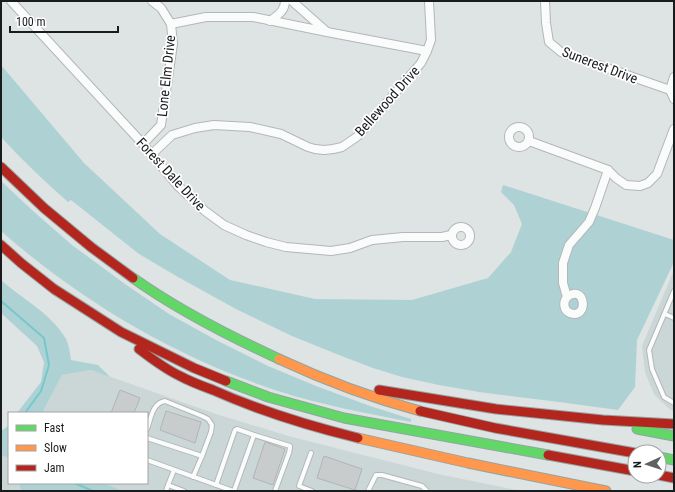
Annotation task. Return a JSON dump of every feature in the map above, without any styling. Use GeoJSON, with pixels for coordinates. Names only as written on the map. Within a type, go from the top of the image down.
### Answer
{"type":"FeatureCollection","features":[{"type":"Feature","properties":{"kind":"highway"},"geometry":{"type":"LineString","coordinates":[[1,167],[33,198],[99,252],[160,295],[191,314],[261,352],[333,382],[398,404],[490,427],[627,452]]}},
{"type":"Feature","properties":{"kind":"highway"},"geometry":{"type":"LineString","coordinates":[[1,246],[54,289],[121,332],[194,368],[268,397],[344,418],[627,470]]}},
{"type":"Feature","properties":{"kind":"highway"},"geometry":{"type":"LineString","coordinates":[[121,332],[149,357],[170,371],[228,397],[287,418],[338,433],[413,451],[510,473],[606,491]]}},
{"type":"Feature","properties":{"kind":"highway"},"geometry":{"type":"LineString","coordinates":[[333,382],[469,405],[603,420],[674,424]]}},
{"type":"Feature","properties":{"kind":"highway"},"geometry":{"type":"LineString","coordinates":[[603,420],[648,432],[674,436]]}},
{"type":"Feature","properties":{"kind":"highway"},"geometry":{"type":"LineString","coordinates":[[510,473],[573,491]]}},
{"type":"Feature","properties":{"kind":"street","name":"Forest Dale Drive"},"geometry":{"type":"LineString","coordinates":[[11,1],[142,144],[178,186],[205,211],[224,225],[246,235],[286,247],[331,251],[350,248],[372,240],[403,237],[442,237],[452,235]]}},
{"type":"Feature","properties":{"kind":"street"},"geometry":{"type":"LineString","coordinates":[[152,1],[161,8],[171,24],[206,17],[253,17],[427,51]]}},
{"type":"Feature","properties":{"kind":"street"},"geometry":{"type":"LineString","coordinates":[[270,21],[280,14],[285,7],[286,1]]}},
{"type":"Feature","properties":{"kind":"street"},"geometry":{"type":"LineString","coordinates":[[292,1],[327,32]]}},
{"type":"Feature","properties":{"kind":"street","name":"Bellewood Drive"},"geometry":{"type":"LineString","coordinates":[[151,154],[172,135],[195,128],[214,125],[250,127],[281,134],[315,149],[324,150],[342,147],[358,136],[421,64],[431,40],[429,1]]}},
{"type":"Feature","properties":{"kind":"street","name":"Sunerest Drive"},"geometry":{"type":"LineString","coordinates":[[545,1],[549,42],[561,52],[670,90]]}},
{"type":"Feature","properties":{"kind":"street","name":"Lone Elm Drive"},"geometry":{"type":"LineString","coordinates":[[142,144],[161,126],[173,44],[171,24]]}},
{"type":"Feature","properties":{"kind":"street"},"geometry":{"type":"LineString","coordinates":[[674,77],[670,90],[674,99]]}},
{"type":"Feature","properties":{"kind":"street"},"geometry":{"type":"LineString","coordinates":[[161,121],[168,132],[177,133]]}},
{"type":"Feature","properties":{"kind":"street"},"geometry":{"type":"LineString","coordinates":[[529,140],[608,170],[626,185],[640,186],[648,183],[657,174],[674,129]]}},
{"type":"Feature","properties":{"kind":"street"},"geometry":{"type":"LineString","coordinates":[[567,297],[563,283],[563,263],[569,245],[588,222],[595,208],[608,170]]}},
{"type":"Feature","properties":{"kind":"lane"},"geometry":{"type":"LineString","coordinates":[[674,291],[649,350],[652,369],[664,397],[674,403]]}},
{"type":"Feature","properties":{"kind":"lane"},"geometry":{"type":"LineString","coordinates":[[665,314],[674,318]]}},
{"type":"Feature","properties":{"kind":"lane"},"geometry":{"type":"LineString","coordinates":[[148,426],[155,406],[160,402],[165,401],[208,419],[212,425],[211,432],[193,477]]}},
{"type":"Feature","properties":{"kind":"lane"},"geometry":{"type":"LineString","coordinates":[[216,485],[235,430],[237,429],[290,446],[289,453],[275,491]]}},
{"type":"Feature","properties":{"kind":"lane"},"geometry":{"type":"LineString","coordinates":[[148,460],[226,490],[234,491],[254,435]]}},
{"type":"Feature","properties":{"kind":"lane"},"geometry":{"type":"LineString","coordinates":[[148,438],[202,456]]}},
{"type":"Feature","properties":{"kind":"lane"},"geometry":{"type":"LineString","coordinates":[[311,453],[300,486],[312,491]]}},
{"type":"Feature","properties":{"kind":"lane"},"geometry":{"type":"LineString","coordinates":[[166,491],[174,470]]}},
{"type":"Feature","properties":{"kind":"lane"},"geometry":{"type":"LineString","coordinates":[[368,491],[376,475],[382,475],[422,486],[427,491]]}},
{"type":"Feature","properties":{"kind":"lane"},"geometry":{"type":"LineString","coordinates":[[168,485],[184,491]]}},
{"type":"Feature","properties":{"kind":"shaded area"},"geometry":{"type":"Polygon","coordinates":[[[1,65],[84,163],[160,234],[230,280],[315,299],[412,300],[488,278],[511,252],[522,224],[514,205],[501,192],[503,185],[674,240],[674,262],[637,340],[635,387],[618,410],[479,392],[439,385],[402,377],[373,368],[292,336],[236,309],[139,254],[71,200],[68,202],[17,154],[1,137],[1,65]]]}},
{"type":"Feature","properties":{"kind":"shaded area"},"geometry":{"type":"Polygon","coordinates":[[[1,181],[72,245],[169,314],[268,366],[316,386],[411,419],[411,422],[327,405],[278,391],[203,362],[131,325],[64,281],[1,231],[1,181]]]}},
{"type":"Feature","properties":{"kind":"shaded area"},"geometry":{"type":"Polygon","coordinates":[[[674,270],[674,412],[654,394],[645,372],[642,346],[674,270]]]}},
{"type":"Feature","properties":{"kind":"shaded area"},"geometry":{"type":"Polygon","coordinates":[[[1,280],[36,307],[60,330],[67,341],[71,360],[98,365],[110,377],[91,370],[62,375],[43,412],[18,412],[41,382],[44,362],[37,346],[1,313],[1,280]]]}},
{"type":"Feature","properties":{"kind":"shaded area"},"geometry":{"type":"Polygon","coordinates":[[[91,370],[219,415],[292,437],[438,474],[521,491],[123,491],[106,484],[148,484],[148,412],[43,412],[62,375],[91,370]]]}},
{"type":"Feature","properties":{"kind":"shaded area"},"geometry":{"type":"Polygon","coordinates":[[[8,426],[8,458],[1,455],[1,431],[8,426]]]}},
{"type":"Feature","properties":{"kind":"shaded area"},"geometry":{"type":"Polygon","coordinates":[[[1,455],[8,458],[8,484],[19,484],[21,491],[1,491],[1,455]]]}},
{"type":"Feature","properties":{"kind":"shaded area"},"geometry":{"type":"Polygon","coordinates":[[[19,484],[106,484],[123,491],[21,491],[19,484]]]}},
{"type":"Feature","properties":{"kind":"building"},"geometry":{"type":"Polygon","coordinates":[[[120,390],[140,398],[134,412],[111,412],[120,390]]]}},
{"type":"Feature","properties":{"kind":"building"},"geometry":{"type":"Polygon","coordinates":[[[166,411],[201,422],[195,443],[160,430],[166,411]]]}},
{"type":"Feature","properties":{"kind":"building"},"geometry":{"type":"Polygon","coordinates":[[[265,442],[285,449],[273,485],[253,478],[265,442]]]}},
{"type":"Feature","properties":{"kind":"building"},"geometry":{"type":"Polygon","coordinates":[[[324,456],[362,469],[355,490],[317,478],[324,456]]]}},
{"type":"Feature","properties":{"kind":"waterway"},"geometry":{"type":"LineString","coordinates":[[1,301],[44,338],[49,365],[41,391],[26,412]]}},
{"type":"Feature","properties":{"kind":"waterway"},"geometry":{"type":"LineString","coordinates":[[76,484],[93,491]]}},
{"type":"Feature","properties":{"kind":"traffic: fast"},"geometry":{"type":"LineString","coordinates":[[133,278],[150,290],[204,322],[279,359]]}},
{"type":"Feature","properties":{"kind":"traffic: fast"},"geometry":{"type":"LineString","coordinates":[[226,381],[268,397],[344,418],[548,455]]}},
{"type":"Feature","properties":{"kind":"traffic: fast"},"geometry":{"type":"LineString","coordinates":[[637,429],[674,436]]}},
{"type":"Feature","properties":{"kind":"traffic: fast"},"geometry":{"type":"LineString","coordinates":[[667,459],[674,460]]}},
{"type":"Feature","properties":{"kind":"traffic: slow"},"geometry":{"type":"LineString","coordinates":[[279,359],[348,388],[420,411]]}},
{"type":"Feature","properties":{"kind":"traffic: slow"},"geometry":{"type":"LineString","coordinates":[[358,438],[468,463],[606,491]]}},
{"type":"Feature","properties":{"kind":"traffic: jam"},"geometry":{"type":"LineString","coordinates":[[1,167],[44,208],[91,247],[133,278]]}},
{"type":"Feature","properties":{"kind":"traffic: jam"},"geometry":{"type":"LineString","coordinates":[[1,245],[54,289],[121,332],[194,368],[226,381]]}},
{"type":"Feature","properties":{"kind":"traffic: jam"},"geometry":{"type":"LineString","coordinates":[[139,349],[169,370],[196,384],[249,405],[358,438]]}},
{"type":"Feature","properties":{"kind":"traffic: jam"},"geometry":{"type":"LineString","coordinates":[[379,390],[496,409],[603,420],[674,424]]}},
{"type":"Feature","properties":{"kind":"traffic: jam"},"geometry":{"type":"LineString","coordinates":[[420,411],[495,428],[627,452]]}},
{"type":"Feature","properties":{"kind":"traffic: jam"},"geometry":{"type":"LineString","coordinates":[[548,455],[627,470]]}},
{"type":"Feature","properties":{"kind":"traffic: jam"},"geometry":{"type":"LineString","coordinates":[[667,477],[674,478]]}}]}
